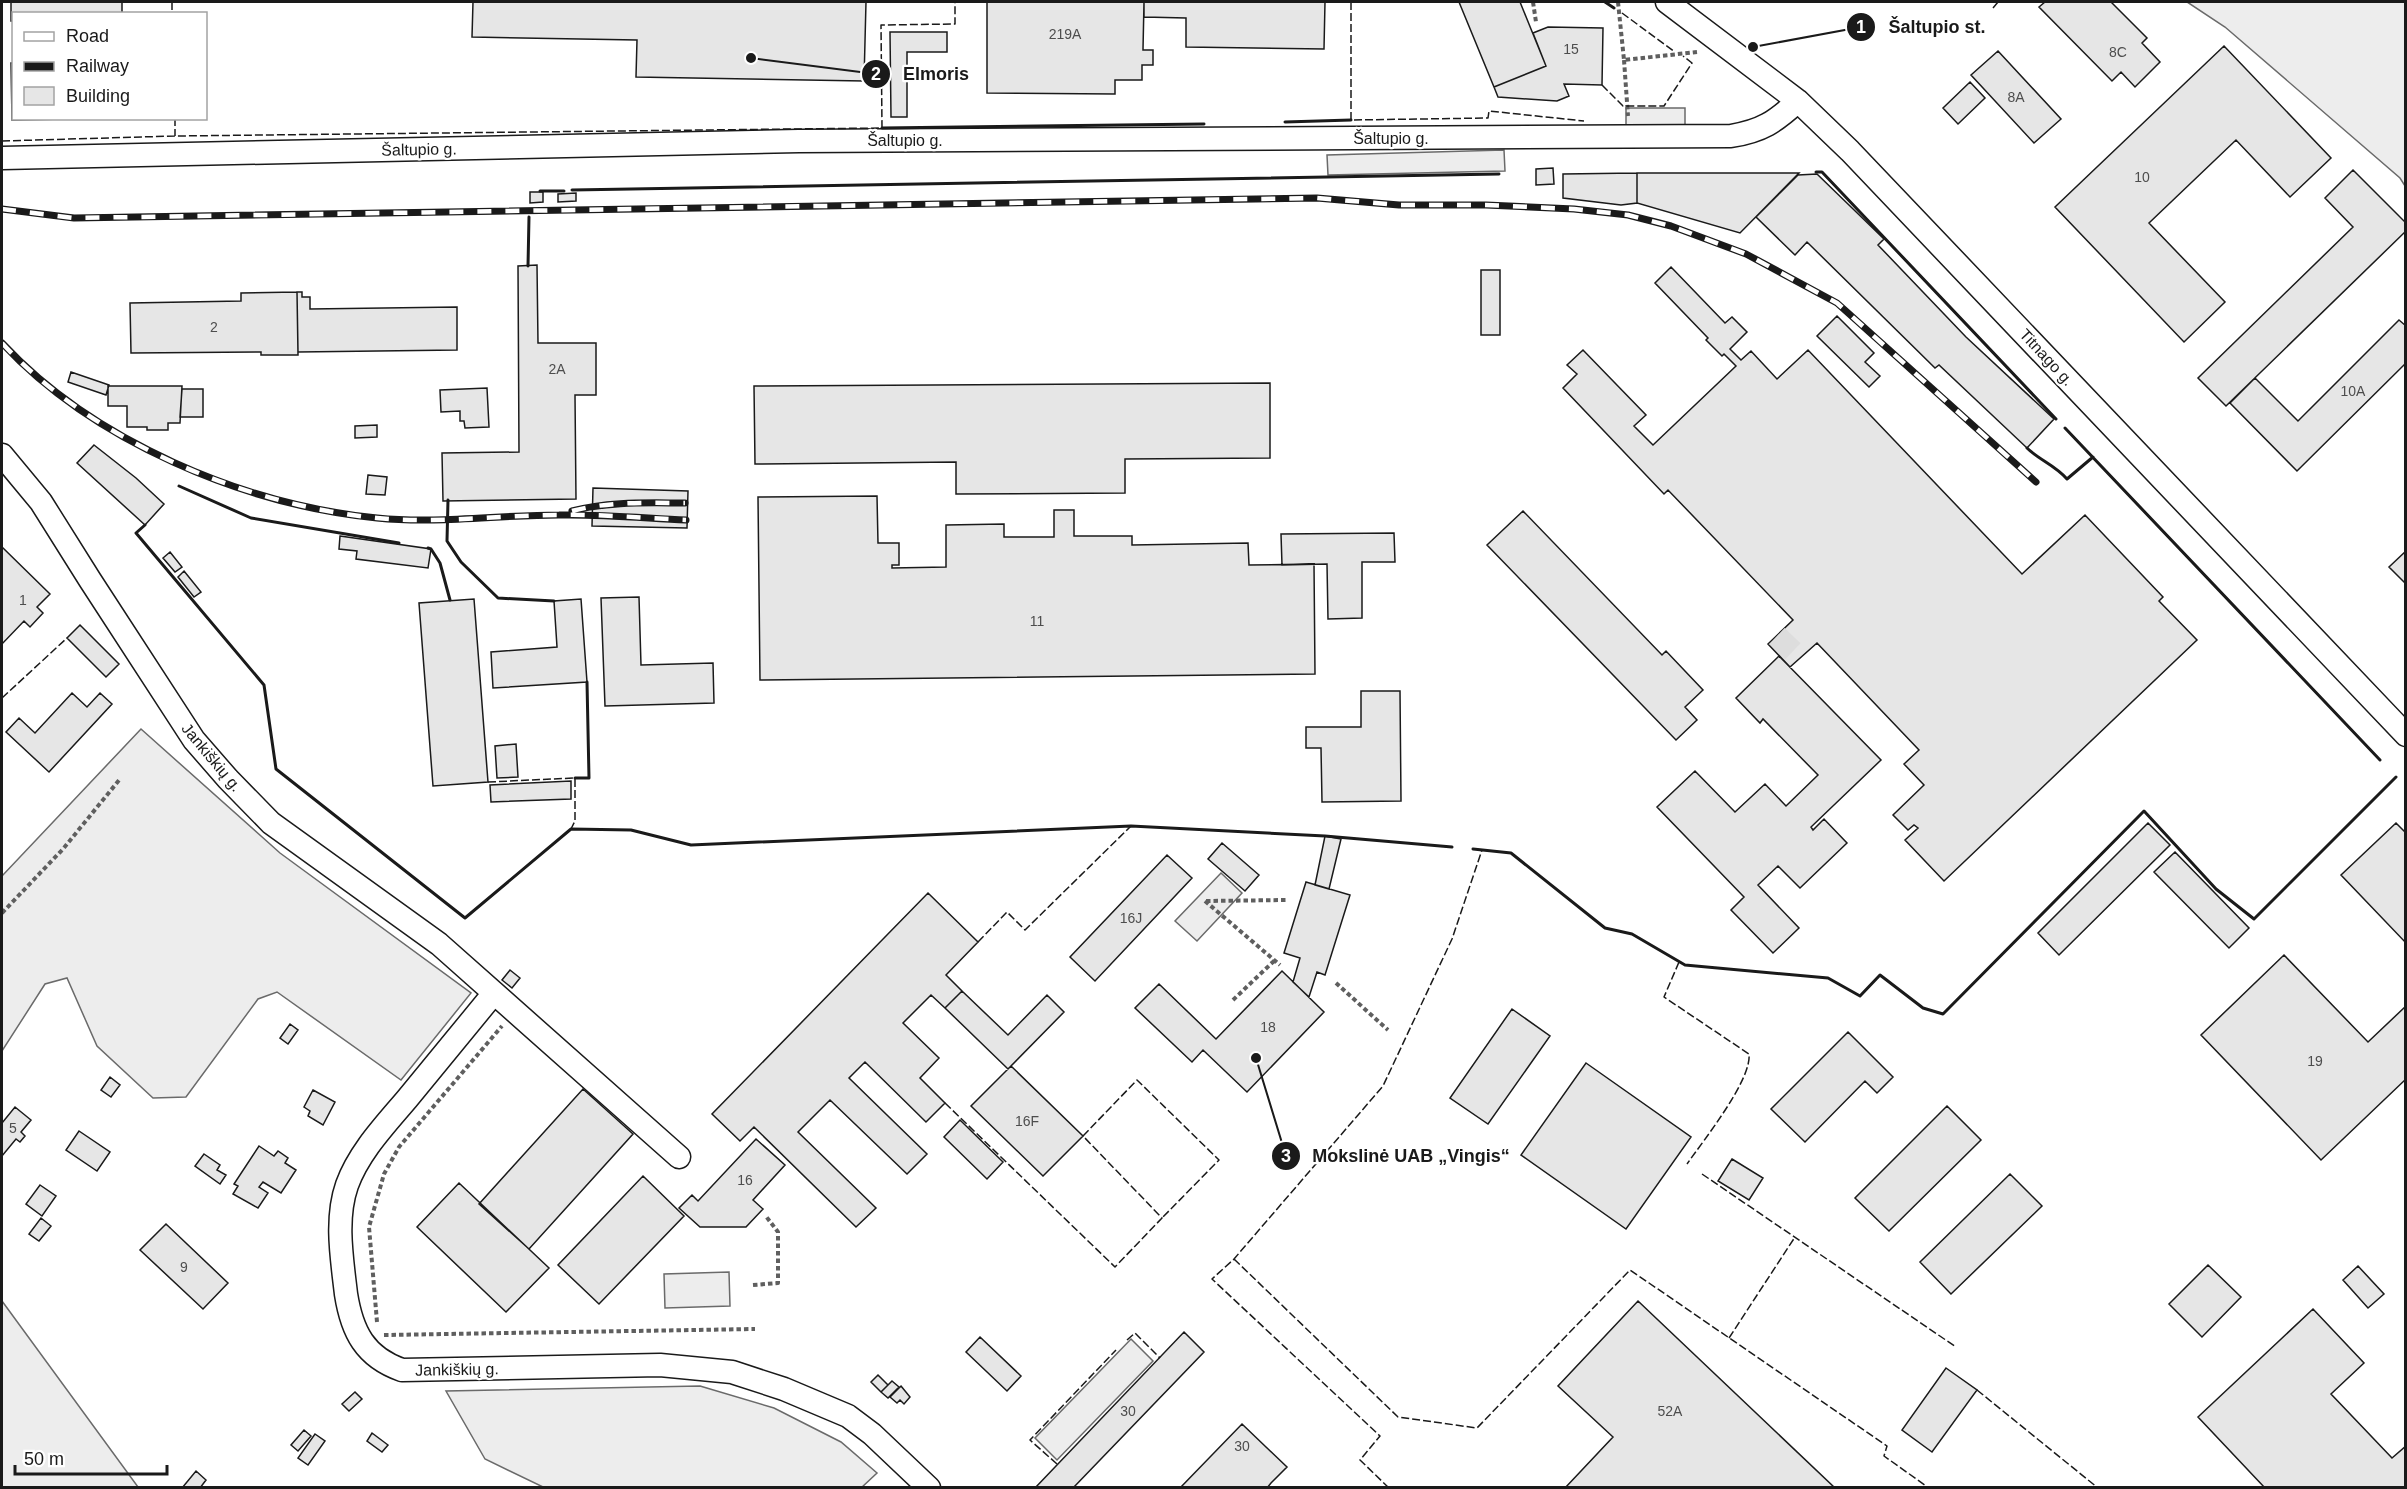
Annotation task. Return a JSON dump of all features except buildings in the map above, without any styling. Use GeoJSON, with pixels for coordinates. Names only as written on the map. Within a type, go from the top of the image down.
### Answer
{"type":"FeatureCollection","features":[{"type":"Feature","properties":{"kind":"street","name":"Titnago g."},"geometry":{"type":"LineString","coordinates":[[1667,2],[1798,101],[1850,150],[2406,735]]}},
{"type":"Feature","properties":{"kind":"street","name":"Šaltupio g."},"geometry":{"type":"LineString","coordinates":[[2,158],[799,141],[1731,136],[1753,133],[1769,126],[1798,101]]}},
{"type":"Feature","properties":{"kind":"street","name":"Jankiškių g."},"geometry":{"type":"LineString","coordinates":[[2,455],[41,502],[194,740],[270,823],[439,945],[679,1157]]}},
{"type":"Feature","properties":{"kind":"street","name":"Jankiškių g."},"geometry":{"type":"LineString","coordinates":[[494,993],[382,1130],[359,1160],[346,1186],[340,1246],[348,1302],[369,1335],[371,1354],[384,1363],[402,1370],[660,1365],[700,1368],[742,1375],[804,1396],[848,1416],[872,1434],[929,1488]]}},
{"type":"Feature","properties":{"kind":"path"},"geometry":{"type":"LineString","coordinates":[[1533,2],[1536,22]]}},
{"type":"Feature","properties":{"kind":"path"},"geometry":{"type":"LineString","coordinates":[[1618,2],[1630,136]]}},
{"type":"Feature","properties":{"kind":"path"},"geometry":{"type":"LineString","coordinates":[[1624,60],[1704,51],[1718,39]]}},
{"type":"Feature","properties":{"kind":"path"},"geometry":{"type":"LineString","coordinates":[[2,913],[63,849],[120,779]]}},
{"type":"Feature","properties":{"kind":"path"},"geometry":{"type":"LineString","coordinates":[[1280,965],[1205,901],[1288,900]]}},
{"type":"Feature","properties":{"kind":"path"},"geometry":{"type":"LineString","coordinates":[[1233,1000],[1275,960]]}},
{"type":"Feature","properties":{"kind":"path"},"geometry":{"type":"LineString","coordinates":[[1336,982],[1388,1030]]}},
{"type":"Feature","properties":{"kind":"path"},"geometry":{"type":"LineString","coordinates":[[515,1010],[399,1147],[384,1174],[369,1227],[369,1335],[755,1329]]}},
{"type":"Feature","properties":{"kind":"path"},"geometry":{"type":"LineString","coordinates":[[753,1285],[778,1282],[778,1232],[765,1215]]}},
{"type":"Feature","properties":{"kind":"shaded area"},"geometry":{"type":"Polygon","coordinates":[[[2187,2],[2405,2],[2405,186],[2400,178],[2225,27],[2187,2]]]}},
{"type":"Feature","properties":{"kind":"shaded area"},"geometry":{"type":"Polygon","coordinates":[[[1626,108],[1685,108],[1685,130],[1626,131],[1626,108]]]}},
{"type":"Feature","properties":{"kind":"shaded area"},"geometry":{"type":"Polygon","coordinates":[[[1504,150],[1505,171],[1328,175],[1327,155],[1504,150]]]}},
{"type":"Feature","properties":{"kind":"shaded area"},"geometry":{"type":"Polygon","coordinates":[[[141,729],[280,853],[471,993],[401,1080],[277,992],[258,999],[186,1097],[153,1098],[97,1046],[67,978],[45,984],[2,1051],[2,876],[141,729]]]}},
{"type":"Feature","properties":{"kind":"shaded area"},"geometry":{"type":"Polygon","coordinates":[[[1221,873],[1242,893],[1197,941],[1175,921],[1221,873]]]}},
{"type":"Feature","properties":{"kind":"shaded area"},"geometry":{"type":"Polygon","coordinates":[[[729,1272],[730,1306],[665,1308],[664,1274],[729,1272]]]}},
{"type":"Feature","properties":{"kind":"shaded area"},"geometry":{"type":"Polygon","coordinates":[[[2,1301],[138,1487],[2,1487],[2,1301]]]}},
{"type":"Feature","properties":{"kind":"shaded area"},"geometry":{"type":"Polygon","coordinates":[[[1131,1339],[1153,1361],[1057,1460],[1035,1438],[1131,1339]]]}},
{"type":"Feature","properties":{"kind":"shaded area"},"geometry":{"type":"Polygon","coordinates":[[[700,1386],[774,1408],[841,1442],[877,1473],[861,1488],[543,1487],[485,1459],[446,1391],[700,1386]]]}},
{"type":"Feature","properties":{"kind":"tunnel"},"geometry":{"type":"LineString","coordinates":[[1777,636],[1800,658]]}},
{"type":"Feature","properties":{"kind":"railway"},"geometry":{"type":"LineString","coordinates":[[2,209],[74,218],[1317,198],[1399,205],[1486,205],[1574,209],[1628,215],[1671,226],[1746,254],[1837,303],[2036,482]]}},
{"type":"Feature","properties":{"kind":"railway"},"geometry":{"type":"LineString","coordinates":[[2,343],[39,378],[80,410],[126,438],[224,483],[275,499],[326,511],[400,520],[536,515],[686,520]]}},
{"type":"Feature","properties":{"kind":"railway"},"geometry":{"type":"LineString","coordinates":[[572,511],[614,504],[685,503]]}},
{"type":"Feature","properties":{"kind":"fence"},"geometry":{"type":"LineString","coordinates":[[172,2],[172,12]]}},
{"type":"Feature","properties":{"kind":"fence"},"geometry":{"type":"LineString","coordinates":[[2,141],[175,136],[882,128],[881,25],[955,24],[955,2]]}},
{"type":"Feature","properties":{"kind":"fence"},"geometry":{"type":"LineString","coordinates":[[1351,2],[1351,120],[1488,118],[1489,111],[1584,121]]}},
{"type":"Feature","properties":{"kind":"fence"},"geometry":{"type":"LineString","coordinates":[[1993,8],[1998,2]]}},
{"type":"Feature","properties":{"kind":"fence"},"geometry":{"type":"LineString","coordinates":[[1622,13],[1675,52]]}},
{"type":"Feature","properties":{"kind":"fence"},"geometry":{"type":"LineString","coordinates":[[1602,85],[1623,106],[1664,106],[1692,63],[1683,56]]}},
{"type":"Feature","properties":{"kind":"fence"},"geometry":{"type":"LineString","coordinates":[[175,120],[175,136]]}},
{"type":"Feature","properties":{"kind":"fence"},"geometry":{"type":"LineString","coordinates":[[2,698],[67,638]]}},
{"type":"Feature","properties":{"kind":"fence"},"geometry":{"type":"LineString","coordinates":[[488,782],[575,778],[575,821],[571,829]]}},
{"type":"Feature","properties":{"kind":"fence"},"geometry":{"type":"LineString","coordinates":[[978,942],[1007,912],[1025,930],[1131,826]]}},
{"type":"Feature","properties":{"kind":"fence"},"geometry":{"type":"LineString","coordinates":[[1389,1488],[1360,1460],[1380,1436],[1212,1279],[1234,1259],[1383,1086],[1452,939],[1482,850]]}},
{"type":"Feature","properties":{"kind":"fence"},"geometry":{"type":"LineString","coordinates":[[1679,962],[1664,997],[1749,1054],[1748,1065],[1735,1094],[1687,1164]]}},
{"type":"Feature","properties":{"kind":"fence"},"geometry":{"type":"LineString","coordinates":[[945,1103],[1115,1267],[1162,1218],[1083,1136],[1137,1080],[1219,1160],[1162,1218]]}},
{"type":"Feature","properties":{"kind":"fence"},"geometry":{"type":"LineString","coordinates":[[1702,1174],[1956,1347]]}},
{"type":"Feature","properties":{"kind":"fence"},"geometry":{"type":"LineString","coordinates":[[1729,1338],[1795,1237]]}},
{"type":"Feature","properties":{"kind":"fence"},"geometry":{"type":"LineString","coordinates":[[1234,1259],[1398,1417],[1477,1428],[1630,1270],[1887,1446],[1884,1456],[1929,1488]]}},
{"type":"Feature","properties":{"kind":"fence"},"geometry":{"type":"LineString","coordinates":[[1127,1340],[1135,1333],[1160,1358]]}},
{"type":"Feature","properties":{"kind":"fence"},"geometry":{"type":"LineString","coordinates":[[1057,1464],[1030,1440],[1116,1350]]}},
{"type":"Feature","properties":{"kind":"fence"},"geometry":{"type":"LineString","coordinates":[[1977,1390],[2098,1488]]}},
{"type":"Feature","properties":{"kind":"wall"},"geometry":{"type":"LineString","coordinates":[[1605,2],[1614,8]]}},
{"type":"Feature","properties":{"kind":"wall"},"geometry":{"type":"LineString","coordinates":[[1285,122],[1351,120]]}},
{"type":"Feature","properties":{"kind":"wall"},"geometry":{"type":"LineString","coordinates":[[882,128],[1204,124]]}},
{"type":"Feature","properties":{"kind":"wall"},"geometry":{"type":"LineString","coordinates":[[1816,172],[1822,172],[2056,419]]}},
{"type":"Feature","properties":{"kind":"wall"},"geometry":{"type":"LineString","coordinates":[[572,190],[1499,174]]}},
{"type":"Feature","properties":{"kind":"wall"},"geometry":{"type":"LineString","coordinates":[[540,191],[564,191]]}},
{"type":"Feature","properties":{"kind":"wall"},"geometry":{"type":"LineString","coordinates":[[528,266],[529,217]]}},
{"type":"Feature","properties":{"kind":"wall"},"geometry":{"type":"LineString","coordinates":[[2065,428],[2380,760]]}},
{"type":"Feature","properties":{"kind":"wall"},"geometry":{"type":"LineString","coordinates":[[2027,448],[2067,479],[2093,457]]}},
{"type":"Feature","properties":{"kind":"wall"},"geometry":{"type":"LineString","coordinates":[[179,486],[251,518],[399,543]]}},
{"type":"Feature","properties":{"kind":"wall"},"geometry":{"type":"LineString","coordinates":[[448,500],[447,541],[461,562],[498,598],[554,601]]}},
{"type":"Feature","properties":{"kind":"wall"},"geometry":{"type":"LineString","coordinates":[[145,525],[136,533],[264,685],[276,769],[465,918],[571,829],[631,830],[691,845],[1131,826],[1325,836],[1452,847]]}},
{"type":"Feature","properties":{"kind":"wall"},"geometry":{"type":"LineString","coordinates":[[428,548],[440,563],[450,600]]}},
{"type":"Feature","properties":{"kind":"wall"},"geometry":{"type":"LineString","coordinates":[[575,778],[589,778],[587,682]]}},
{"type":"Feature","properties":{"kind":"wall"},"geometry":{"type":"LineString","coordinates":[[1473,849],[1511,853],[1605,928],[1632,934],[1685,965],[1828,978],[1860,996],[1880,975],[1923,1008],[1943,1014],[2144,811],[2216,889],[2254,919],[2396,777]]}},
{"type":"Feature","properties":{"kind":"place","name":"Šaltupio st."},"geometry":{"type":"Point","coordinates":[1753,47]}},
{"type":"Feature","properties":{"kind":"place","name":"Elmoris"},"geometry":{"type":"Point","coordinates":[751,58]}},
{"type":"Feature","properties":{"kind":"place","name":"Mokslinė UAB „Vingis“"},"geometry":{"type":"Point","coordinates":[1256,1058]}}]}
